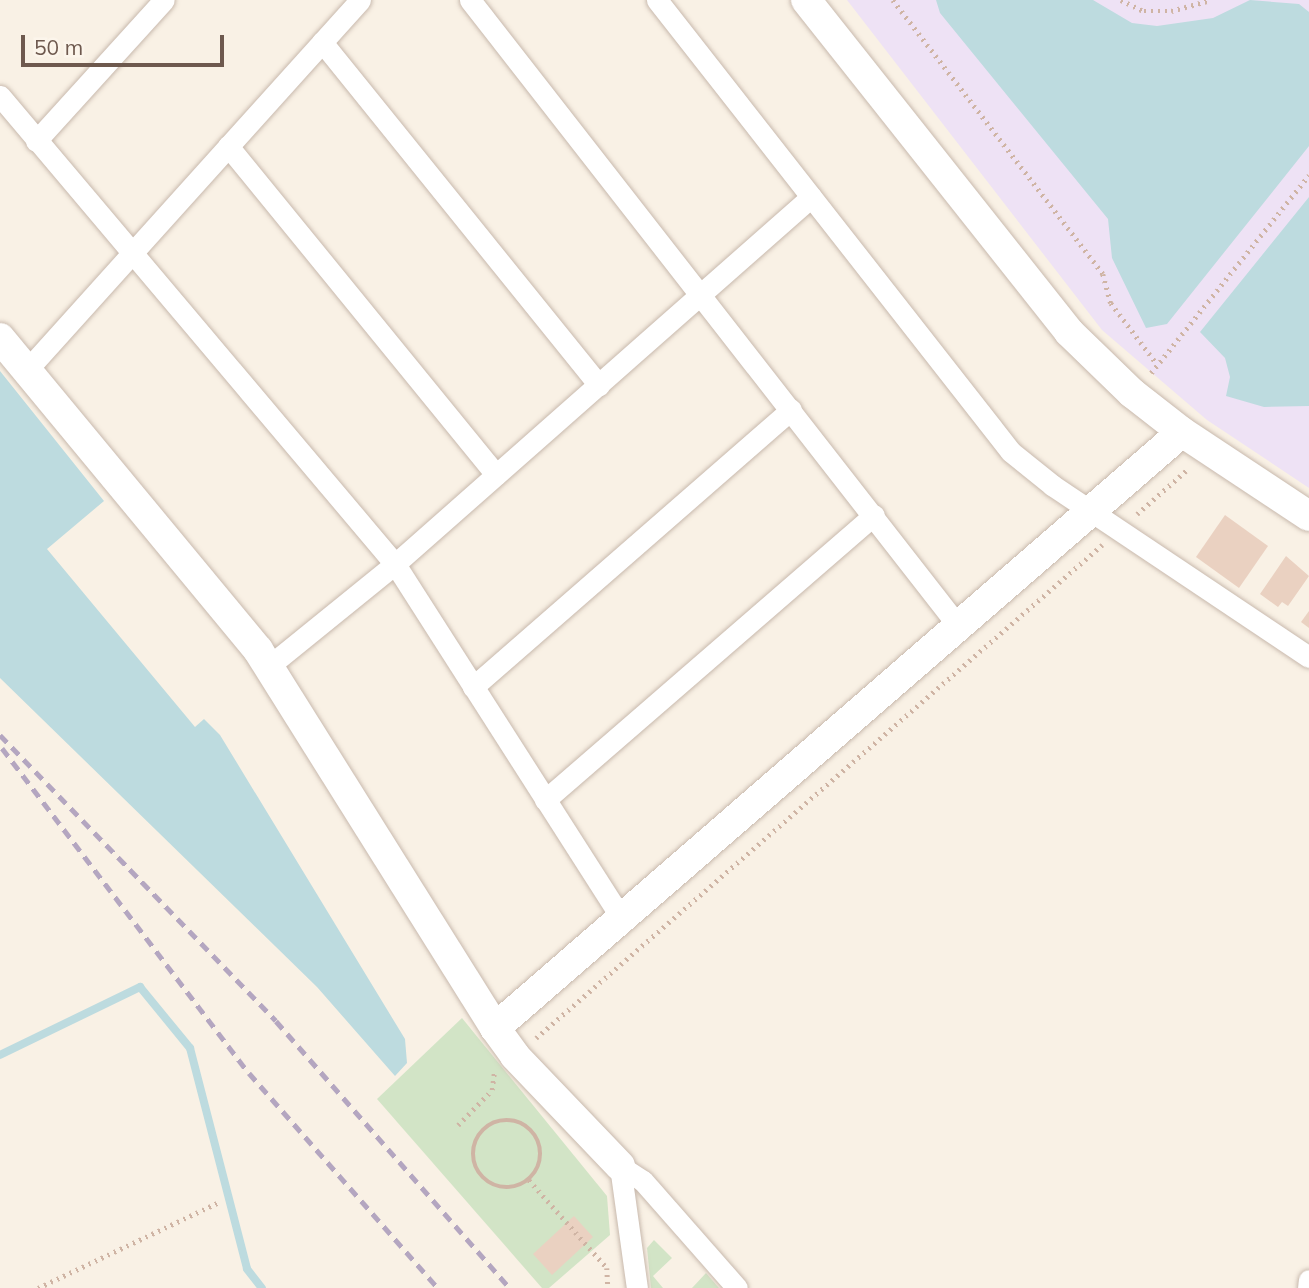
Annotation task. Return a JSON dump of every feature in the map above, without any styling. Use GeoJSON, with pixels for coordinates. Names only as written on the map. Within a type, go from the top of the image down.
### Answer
{"type":"FeatureCollection","features":[{"type":"Feature","properties":{"kind":"street"},"geometry":{"type":"LineString","coordinates":[[36,141],[164,0]]}},
{"type":"Feature","properties":{"kind":"street"},"geometry":{"type":"LineString","coordinates":[[26,371],[360,0]]}},
{"type":"Feature","properties":{"kind":"street"},"geometry":{"type":"LineString","coordinates":[[470,0],[874,515],[958,627]]}},
{"type":"Feature","properties":{"kind":"street"},"geometry":{"type":"LineString","coordinates":[[657,0],[1011,453],[1091,511],[1309,657]]}},
{"type":"Feature","properties":{"kind":"street"},"geometry":{"type":"LineString","coordinates":[[806,0],[1069,332],[1132,393],[1182,432],[1309,516]]}},
{"type":"Feature","properties":{"kind":"street"},"geometry":{"type":"LineString","coordinates":[[322,42],[598,385]]}},
{"type":"Feature","properties":{"kind":"street"},"geometry":{"type":"LineString","coordinates":[[0,96],[395,564],[622,921]]}},
{"type":"Feature","properties":{"kind":"street"},"geometry":{"type":"LineString","coordinates":[[228,146],[496,475]]}},
{"type":"Feature","properties":{"kind":"street"},"geometry":{"type":"LineString","coordinates":[[270,666],[395,564],[699,292],[811,197]]}},
{"type":"Feature","properties":{"kind":"street"},"geometry":{"type":"LineString","coordinates":[[0,338],[270,666],[515,1056],[620,1167],[643,1181],[737,1288]]}},
{"type":"Feature","properties":{"kind":"street"},"geometry":{"type":"LineString","coordinates":[[473,687],[791,410]]}},
{"type":"Feature","properties":{"kind":"street"},"geometry":{"type":"LineString","coordinates":[[495,1028],[622,921],[1182,432]]}},
{"type":"Feature","properties":{"kind":"street"},"geometry":{"type":"LineString","coordinates":[[545,800],[874,515]]}},
{"type":"Feature","properties":{"kind":"street"},"geometry":{"type":"LineString","coordinates":[[620,1167],[637,1288]]}},
{"type":"Feature","properties":{"kind":"street"},"geometry":{"type":"LineString","coordinates":[[1308,1288],[1309,1280]]}},
{"type":"Feature","properties":{"kind":"path"},"geometry":{"type":"LineString","coordinates":[[893,0],[1103,274],[1111,303],[1157,364]]}},
{"type":"Feature","properties":{"kind":"path"},"geometry":{"type":"LineString","coordinates":[[1121,0],[1144,11],[1171,11],[1211,0]]}},
{"type":"Feature","properties":{"kind":"path"},"geometry":{"type":"LineString","coordinates":[[1146,379],[1309,175]]}},
{"type":"Feature","properties":{"kind":"path"},"geometry":{"type":"LineString","coordinates":[[515,1121],[533,1131],[541,1151],[536,1172],[529,1180],[499,1188],[481,1176],[473,1157],[485,1128],[515,1121]]}},
{"type":"Feature","properties":{"kind":"path"},"geometry":{"type":"LineString","coordinates":[[529,1180],[607,1268],[608,1288]]}},
{"type":"Feature","properties":{"kind":"path"},"geometry":{"type":"LineString","coordinates":[[38,1288],[219,1202]]}},
{"type":"Feature","properties":{"kind":"shaded area"},"geometry":{"type":"Polygon","coordinates":[[[847,0],[1309,0],[1309,488],[1207,420],[1102,330],[847,0]]]}},
{"type":"Feature","properties":{"kind":"green space"},"geometry":{"type":"Polygon","coordinates":[[[462,1018],[607,1196],[610,1235],[549,1288],[542,1288],[377,1099],[462,1018]]]}},
{"type":"Feature","properties":{"kind":"green space"},"geometry":{"type":"Polygon","coordinates":[[[654,1240],[672,1258],[653,1276],[663,1288],[651,1288],[647,1248],[654,1240]]]}},
{"type":"Feature","properties":{"kind":"green space"},"geometry":{"type":"Polygon","coordinates":[[[706,1273],[719,1288],[692,1288],[706,1273]]]}},
{"type":"Feature","properties":{"kind":"water"},"geometry":{"type":"Polygon","coordinates":[[[936,0],[1093,0],[1132,23],[1157,26],[1213,18],[1250,0],[1299,4],[1309,12],[1309,146],[1167,324],[1146,328],[1112,258],[1108,219],[940,13],[936,0]]]}},
{"type":"Feature","properties":{"kind":"water"},"geometry":{"type":"Polygon","coordinates":[[[1309,197],[1309,406],[1264,407],[1226,396],[1230,377],[1225,358],[1200,332],[1309,197]]]}},
{"type":"Feature","properties":{"kind":"water"},"geometry":{"type":"Polygon","coordinates":[[[0,371],[104,501],[47,549],[195,727],[204,719],[220,735],[405,1039],[407,1063],[395,1076],[317,987],[0,678],[0,371]]]}},
{"type":"Feature","properties":{"kind":"building"},"geometry":{"type":"Polygon","coordinates":[[[1225,515],[1268,546],[1239,588],[1196,557],[1225,515]]]}},
{"type":"Feature","properties":{"kind":"building"},"geometry":{"type":"Polygon","coordinates":[[[1286,556],[1309,576],[1288,606],[1282,602],[1278,607],[1260,594],[1286,556]]]}},
{"type":"Feature","properties":{"kind":"building"},"geometry":{"type":"Polygon","coordinates":[[[1309,611],[1309,628],[1301,622],[1309,611]]]}},
{"type":"Feature","properties":{"kind":"building"},"geometry":{"type":"Polygon","coordinates":[[[574,1216],[593,1237],[552,1275],[533,1254],[574,1216]]]}},
{"type":"Feature","properties":{"kind":"waterway"},"geometry":{"type":"LineString","coordinates":[[0,1055],[140,987],[190,1048],[247,1269],[262,1288]]}},
{"type":"Feature","properties":{"kind":"railway"},"geometry":{"type":"LineString","coordinates":[[0,735],[276,1021],[510,1288]]}},
{"type":"Feature","properties":{"kind":"railway"},"geometry":{"type":"LineString","coordinates":[[2,748],[249,1073],[438,1288]]}}]}
